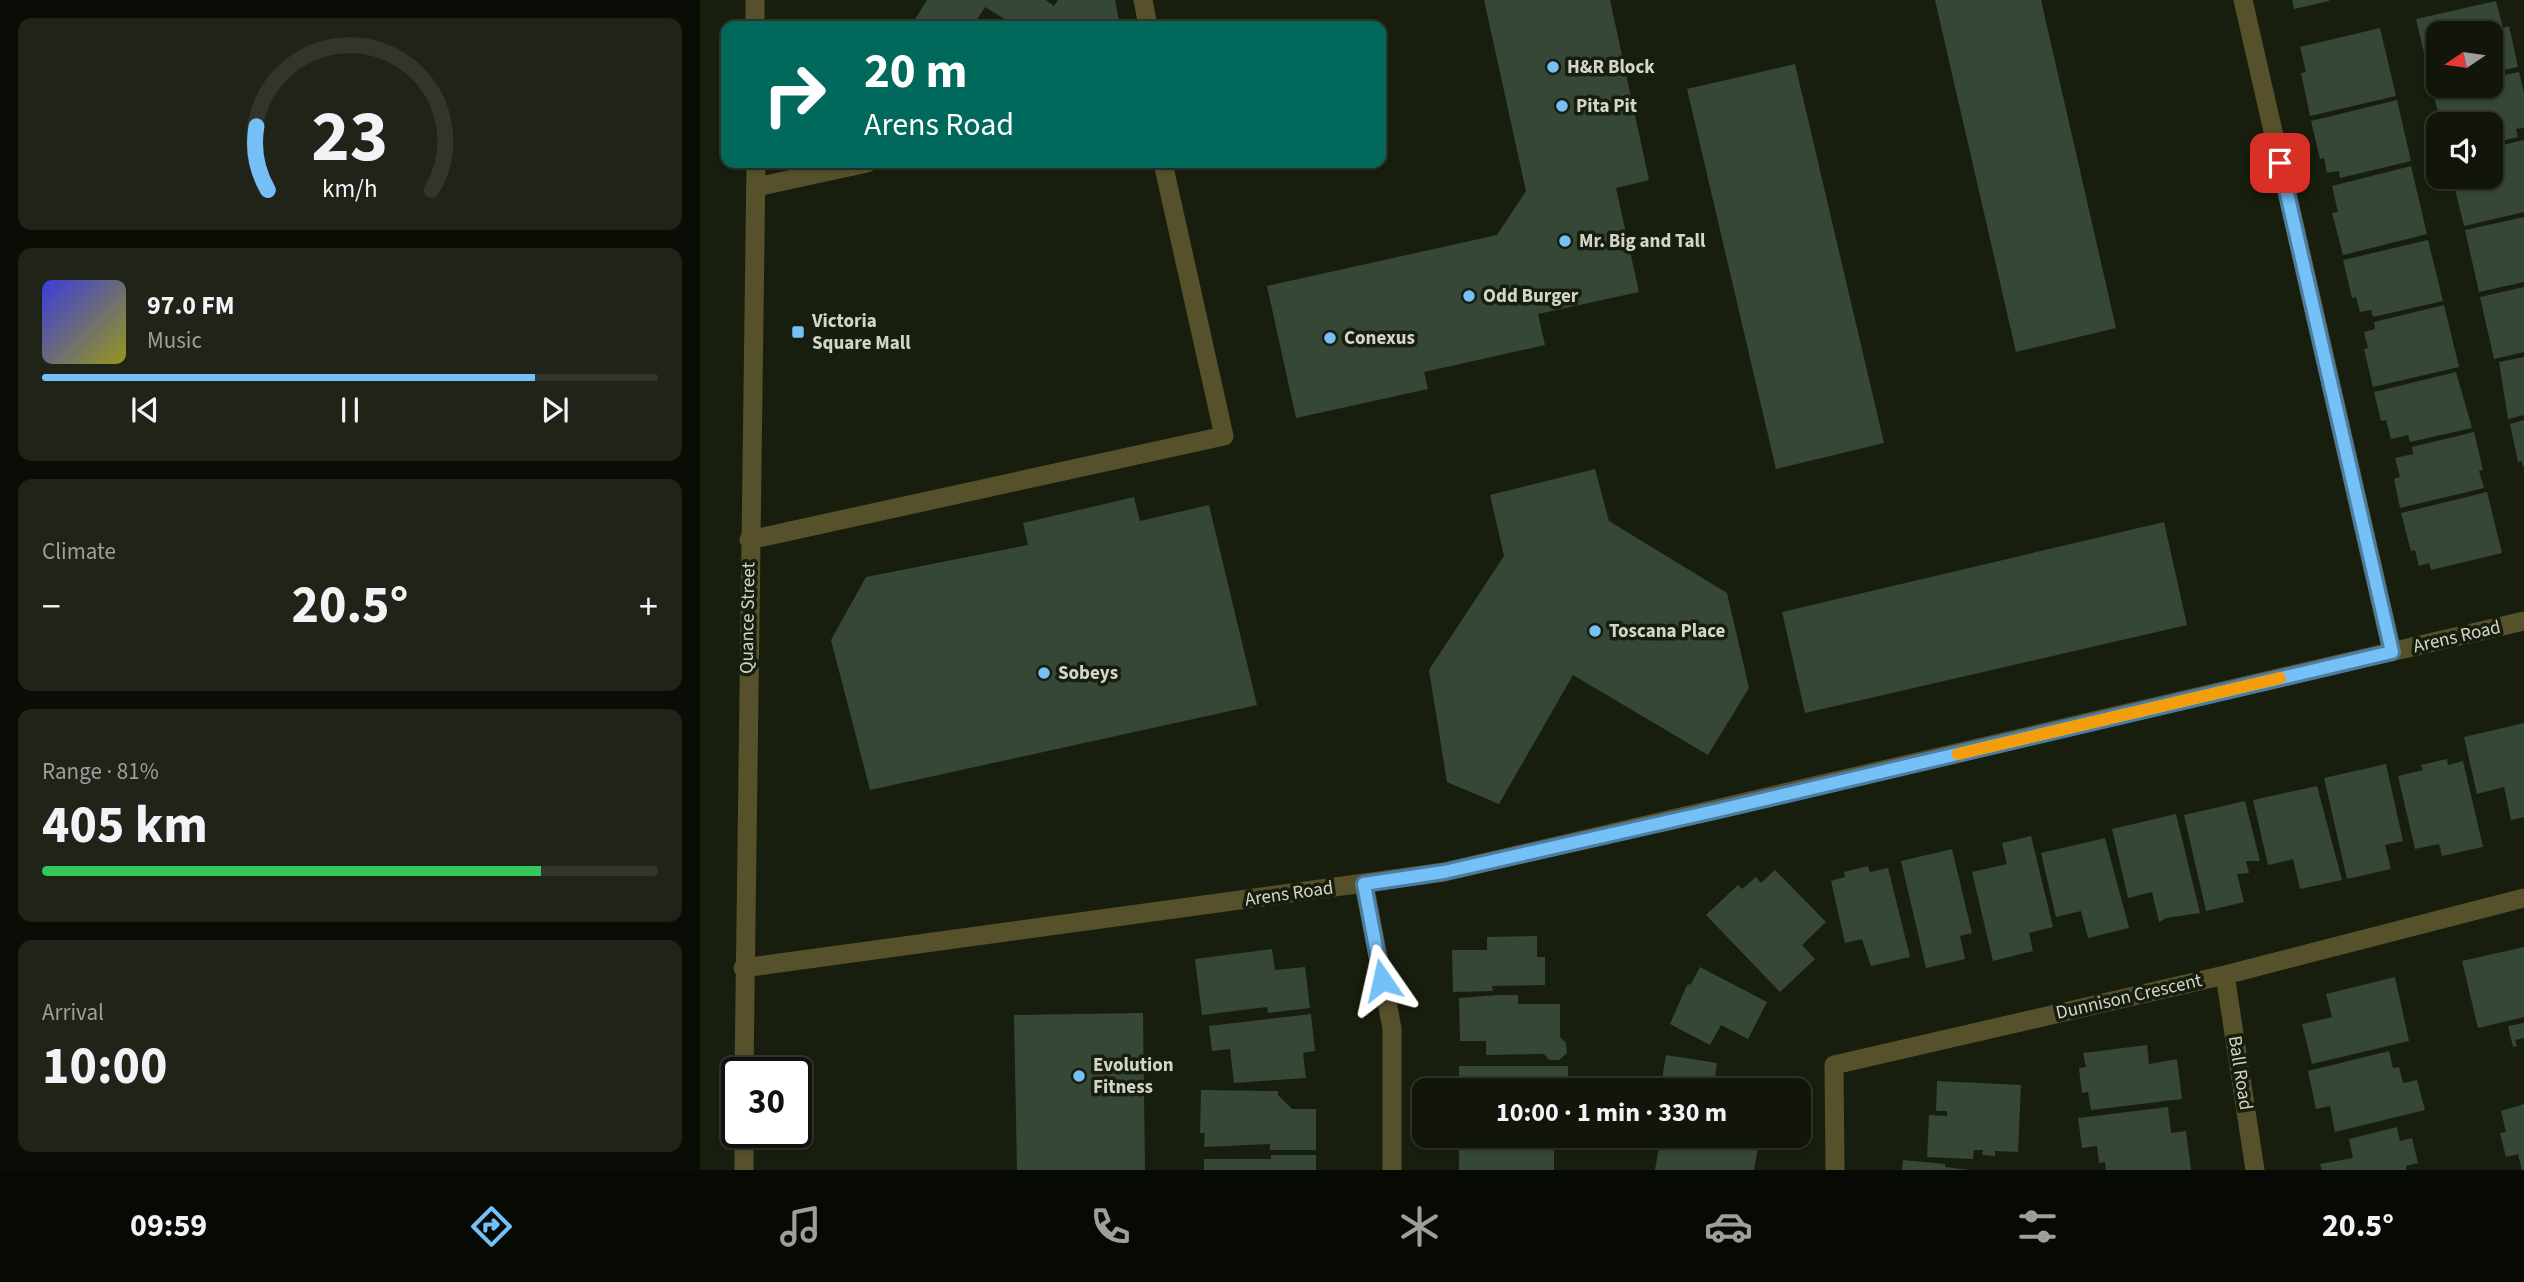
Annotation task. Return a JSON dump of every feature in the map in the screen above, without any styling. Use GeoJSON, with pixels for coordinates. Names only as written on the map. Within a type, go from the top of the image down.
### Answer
{"type":"FeatureCollection","features":[{"type":"Feature","properties":{"kind":"street"},"geometry":{"type":"LineString","coordinates":[[755,0],[755,21]]}},
{"type":"Feature","properties":{"kind":"street"},"geometry":{"type":"LineString","coordinates":[[1143,0],[1147,21]]}},
{"type":"Feature","properties":{"kind":"street"},"geometry":{"type":"LineString","coordinates":[[2243,0],[2392,652]]}},
{"type":"Feature","properties":{"kind":"street","name":"Quance Street"},"geometry":{"type":"LineString","coordinates":[[744,1057],[756,168]]}},
{"type":"Feature","properties":{"kind":"street"},"geometry":{"type":"LineString","coordinates":[[756,187],[844,168]]}},
{"type":"Feature","properties":{"kind":"street"},"geometry":{"type":"LineString","coordinates":[[749,540],[1224,436],[1164,168]]}},
{"type":"Feature","properties":{"kind":"street","name":"Arens Road"},"geometry":{"type":"LineString","coordinates":[[743,968],[1444,872],[2524,621]]}},
{"type":"Feature","properties":{"kind":"street"},"geometry":{"type":"LineString","coordinates":[[1364,884],[1392,1028],[1392,1170]]}},
{"type":"Feature","properties":{"kind":"street","name":"Dunnison Crescent"},"geometry":{"type":"LineString","coordinates":[[1835,1170],[1834,1065],[2225,975],[2524,898]]}},
{"type":"Feature","properties":{"kind":"street","name":"Ball Road"},"geometry":{"type":"LineString","coordinates":[[2225,975],[2255,1170]]}},
{"type":"Feature","properties":{"kind":"street"},"geometry":{"type":"LineString","coordinates":[[744,1148],[744,1170]]}},
{"type":"Feature","properties":{"kind":"building"},"geometry":{"type":"Polygon","coordinates":[[[927,0],[1046,0],[1054,6],[1058,0],[1115,0],[1119,21],[1008,21],[985,7],[976,21],[914,21],[927,0]]]}},
{"type":"Feature","properties":{"kind":"building"},"geometry":{"type":"Polygon","coordinates":[[[1484,0],[1610,0],[1649,180],[1616,188],[1639,292],[1538,314],[1545,345],[1424,372],[1428,389],[1296,418],[1267,286],[1497,235],[1526,191],[1484,0]]]}},
{"type":"Feature","properties":{"kind":"building"},"geometry":{"type":"Polygon","coordinates":[[[1935,0],[2041,0],[2116,328],[2016,352],[1935,0]]]}},
{"type":"Feature","properties":{"kind":"building"},"geometry":{"type":"Polygon","coordinates":[[[2292,0],[2329,0],[2329,1],[2294,9],[2292,0]]]}},
{"type":"Feature","properties":{"kind":"building"},"geometry":{"type":"Polygon","coordinates":[[[2496,1],[2501,21],[2426,21],[2426,62],[2416,19],[2496,1]]]}},
{"type":"Feature","properties":{"kind":"building"},"geometry":{"type":"Polygon","coordinates":[[[2509,26],[2518,67],[2503,70],[2503,28],[2509,26]]]}},
{"type":"Feature","properties":{"kind":"building"},"geometry":{"type":"Polygon","coordinates":[[[2380,28],[2396,96],[2310,116],[2301,73],[2306,72],[2300,47],[2380,28]]]}},
{"type":"Feature","properties":{"kind":"building"},"geometry":{"type":"Polygon","coordinates":[[[1795,64],[1884,443],[1776,469],[1687,89],[1795,64]]]}},
{"type":"Feature","properties":{"kind":"building"},"geometry":{"type":"Polygon","coordinates":[[[2519,72],[2524,93],[2524,128],[2516,129],[2518,137],[2503,141],[2503,112],[2438,112],[2434,98],[2503,98],[2503,75],[2519,72]]]}},
{"type":"Feature","properties":{"kind":"building"},"geometry":{"type":"Polygon","coordinates":[[[2397,100],[2411,161],[2340,178],[2339,171],[2327,173],[2324,158],[2320,159],[2311,121],[2397,100]]]}},
{"type":"Feature","properties":{"kind":"building"},"geometry":{"type":"Polygon","coordinates":[[[2524,140],[2524,212],[2464,226],[2455,189],[2503,189],[2503,145],[2524,140]]]}},
{"type":"Feature","properties":{"kind":"building"},"geometry":{"type":"Polygon","coordinates":[[[2411,166],[2427,234],[2343,255],[2332,213],[2338,212],[2332,186],[2411,166]]]}},
{"type":"Feature","properties":{"kind":"building"},"geometry":{"type":"Polygon","coordinates":[[[2524,217],[2524,282],[2479,292],[2465,230],[2524,217]]]}},
{"type":"Feature","properties":{"kind":"building"},"geometry":{"type":"Polygon","coordinates":[[[2428,240],[2443,301],[2373,317],[2371,310],[2360,312],[2356,297],[2352,298],[2343,260],[2428,240]]]}},
{"type":"Feature","properties":{"kind":"building"},"geometry":{"type":"Polygon","coordinates":[[[2524,287],[2524,352],[2494,359],[2480,297],[2524,287]]]}},
{"type":"Feature","properties":{"kind":"building"},"geometry":{"type":"Polygon","coordinates":[[[2444,305],[2459,367],[2373,387],[2364,349],[2368,348],[2364,332],[2375,329],[2374,322],[2444,305]]]}},
{"type":"Feature","properties":{"kind":"building"},"geometry":{"type":"Polygon","coordinates":[[[2524,357],[2524,415],[2508,419],[2499,362],[2524,357]]]}},
{"type":"Feature","properties":{"kind":"building"},"geometry":{"type":"Polygon","coordinates":[[[2456,372],[2472,428],[2410,442],[2408,435],[2391,439],[2386,420],[2381,421],[2374,392],[2456,372]]]}},
{"type":"Feature","properties":{"kind":"building"},"geometry":{"type":"Polygon","coordinates":[[[2524,420],[2523,467],[2522,461],[2518,462],[2510,424],[2524,420]]]}},
{"type":"Feature","properties":{"kind":"building"},"geometry":{"type":"Polygon","coordinates":[[[2474,432],[2483,470],[2479,471],[2484,488],[2400,508],[2394,479],[2400,477],[2395,458],[2413,454],[2412,447],[2474,432]]]}},
{"type":"Feature","properties":{"kind":"building","name":"Toscana Place"},"geometry":{"type":"Polygon","coordinates":[[[1595,469],[1609,521],[1727,593],[1749,688],[1708,755],[1573,675],[1499,804],[1447,782],[1429,670],[1504,556],[1490,495],[1595,469]]]}},
{"type":"Feature","properties":{"kind":"building"},"geometry":{"type":"Polygon","coordinates":[[[2487,492],[2502,553],[2431,570],[2429,563],[2419,566],[2415,550],[2411,551],[2401,513],[2487,492]]]}},
{"type":"Feature","properties":{"kind":"building","name":"Sobeys"},"geometry":{"type":"Polygon","coordinates":[[[1134,497],[1140,521],[1209,505],[1257,705],[870,790],[831,640],[866,577],[1028,545],[1023,523],[1134,497]]]}},
{"type":"Feature","properties":{"kind":"building"},"geometry":{"type":"Polygon","coordinates":[[[2164,522],[2187,625],[1805,713],[1782,612],[2164,522]]]}},
{"type":"Feature","properties":{"kind":"building"},"geometry":{"type":"Polygon","coordinates":[[[2524,723],[2524,817],[2511,820],[2504,787],[2477,794],[2464,737],[2524,723]]]}},
{"type":"Feature","properties":{"kind":"building"},"geometry":{"type":"Polygon","coordinates":[[[2447,759],[2448,765],[2463,761],[2483,847],[2442,856],[2439,844],[2415,849],[2398,776],[2423,770],[2421,765],[2447,759]]]}},
{"type":"Feature","properties":{"kind":"building"},"geometry":{"type":"Polygon","coordinates":[[[2386,764],[2403,841],[2385,845],[2391,869],[2347,879],[2324,778],[2386,764]]]}},
{"type":"Feature","properties":{"kind":"building"},"geometry":{"type":"Polygon","coordinates":[[[2317,786],[2342,880],[2300,889],[2293,859],[2268,865],[2253,800],[2317,786]]]}},
{"type":"Feature","properties":{"kind":"building"},"geometry":{"type":"Polygon","coordinates":[[[2245,801],[2260,861],[2246,861],[2249,873],[2237,874],[2244,902],[2206,911],[2184,815],[2245,801]]]}},
{"type":"Feature","properties":{"kind":"building"},"geometry":{"type":"Polygon","coordinates":[[[2176,814],[2200,913],[2166,918],[2159,922],[2152,892],[2128,898],[2112,829],[2176,814]]]}},
{"type":"Feature","properties":{"kind":"building"},"geometry":{"type":"Polygon","coordinates":[[[2031,836],[2053,927],[2029,933],[2033,951],[1993,961],[1972,872],[2007,864],[2002,843],[2031,836]]]}},
{"type":"Feature","properties":{"kind":"building"},"geometry":{"type":"Polygon","coordinates":[[[2105,838],[2129,928],[2088,938],[2081,911],[2056,917],[2041,853],[2105,838]]]}},
{"type":"Feature","properties":{"kind":"building"},"geometry":{"type":"Polygon","coordinates":[[[1952,849],[1972,933],[1960,936],[1965,959],[1926,968],[1901,861],[1952,849]]]}},
{"type":"Feature","properties":{"kind":"building"},"geometry":{"type":"Polygon","coordinates":[[[1868,866],[1870,872],[1888,868],[1910,957],[1871,966],[1862,939],[1845,943],[1831,881],[1845,877],[1844,872],[1868,866]]]}},
{"type":"Feature","properties":{"kind":"building"},"geometry":{"type":"Polygon","coordinates":[[[1775,870],[1826,922],[1802,945],[1815,959],[1780,992],[1706,915],[1738,885],[1742,889],[1756,877],[1761,883],[1775,870]]]}},
{"type":"Feature","properties":{"kind":"building"},"geometry":{"type":"Polygon","coordinates":[[[1537,936],[1537,957],[1545,957],[1545,985],[1492,986],[1493,991],[1453,992],[1452,950],[1487,950],[1487,937],[1537,936]]]}},
{"type":"Feature","properties":{"kind":"building"},"geometry":{"type":"Polygon","coordinates":[[[2524,947],[2524,1017],[2478,1028],[2462,961],[2524,947]]]}},
{"type":"Feature","properties":{"kind":"building"},"geometry":{"type":"Polygon","coordinates":[[[1272,949],[1275,970],[1305,967],[1310,1008],[1268,1013],[1267,1007],[1202,1015],[1195,959],[1272,949]]]}},
{"type":"Feature","properties":{"kind":"building"},"geometry":{"type":"Polygon","coordinates":[[[1700,967],[1767,1002],[1748,1039],[1721,1025],[1710,1045],[1670,1024],[1687,985],[1691,984],[1700,967]]]}},
{"type":"Feature","properties":{"kind":"building"},"geometry":{"type":"Polygon","coordinates":[[[2395,977],[2409,1041],[2312,1064],[2302,1024],[2332,1017],[2326,994],[2395,977]]]}},
{"type":"Feature","properties":{"kind":"building"},"geometry":{"type":"Polygon","coordinates":[[[1518,995],[1518,1004],[1560,1004],[1560,1037],[1566,1043],[1567,1053],[1559,1060],[1549,1060],[1544,1054],[1486,1055],[1486,1041],[1460,1041],[1459,998],[1518,995]]]}},
{"type":"Feature","properties":{"kind":"building"},"geometry":{"type":"Polygon","coordinates":[[[1143,1013],[1145,1170],[1017,1170],[1014,1015],[1143,1013]]]}},
{"type":"Feature","properties":{"kind":"building"},"geometry":{"type":"Polygon","coordinates":[[[1311,1014],[1315,1051],[1303,1053],[1306,1078],[1234,1083],[1230,1049],[1212,1051],[1209,1026],[1311,1014]]]}},
{"type":"Feature","properties":{"kind":"building"},"geometry":{"type":"Polygon","coordinates":[[[2524,1023],[2524,1038],[2515,1040],[2517,1046],[2513,1047],[2508,1026],[2524,1023]]]}},
{"type":"Feature","properties":{"kind":"building"},"geometry":{"type":"Polygon","coordinates":[[[2147,1045],[2149,1064],[2177,1059],[2182,1099],[2091,1110],[2088,1092],[2082,1093],[2079,1068],[2086,1067],[2083,1053],[2147,1045]]]}},
{"type":"Feature","properties":{"kind":"building"},"geometry":{"type":"Polygon","coordinates":[[[2389,1051],[2393,1068],[2399,1067],[2403,1083],[2417,1080],[2425,1110],[2335,1132],[2330,1106],[2316,1109],[2308,1071],[2389,1051]]]}},
{"type":"Feature","properties":{"kind":"building"},"geometry":{"type":"Polygon","coordinates":[[[1666,1055],[1717,1063],[1715,1077],[1721,1078],[1662,1078],[1666,1055]]]}},
{"type":"Feature","properties":{"kind":"building"},"geometry":{"type":"Polygon","coordinates":[[[1459,1066],[1568,1066],[1568,1078],[1459,1078],[1459,1066]]]}},
{"type":"Feature","properties":{"kind":"building"},"geometry":{"type":"Polygon","coordinates":[[[1937,1081],[2021,1085],[2018,1152],[1995,1151],[1995,1156],[1982,1155],[1983,1150],[1974,1150],[1973,1159],[1927,1157],[1929,1115],[1947,1116],[1947,1111],[1936,1111],[1937,1081]]]}},
{"type":"Feature","properties":{"kind":"building"},"geometry":{"type":"Polygon","coordinates":[[[1201,1090],[1278,1091],[1278,1095],[1292,1109],[1316,1109],[1316,1150],[1270,1150],[1270,1144],[1204,1147],[1205,1133],[1200,1133],[1201,1090]]]}},
{"type":"Feature","properties":{"kind":"building"},"geometry":{"type":"Polygon","coordinates":[[[2524,1104],[2522,1170],[2518,1154],[2506,1157],[2500,1133],[2506,1132],[2501,1111],[2524,1104]]]}},
{"type":"Feature","properties":{"kind":"building"},"geometry":{"type":"Polygon","coordinates":[[[2168,1107],[2171,1133],[2186,1131],[2191,1170],[2106,1170],[2105,1162],[2099,1163],[2097,1146],[2082,1148],[2078,1118],[2168,1107]]]}},
{"type":"Feature","properties":{"kind":"building"},"geometry":{"type":"Polygon","coordinates":[[[2397,1127],[2400,1141],[2412,1138],[2418,1163],[2406,1166],[2406,1170],[2322,1170],[2320,1164],[2353,1158],[2349,1139],[2397,1127]]]}},
{"type":"Feature","properties":{"kind":"building"},"geometry":{"type":"Polygon","coordinates":[[[1459,1148],[1554,1148],[1554,1170],[1459,1170],[1459,1148]]]}},
{"type":"Feature","properties":{"kind":"building"},"geometry":{"type":"Polygon","coordinates":[[[1659,1148],[1758,1148],[1754,1170],[1655,1170],[1659,1148]]]}},
{"type":"Feature","properties":{"kind":"building"},"geometry":{"type":"Polygon","coordinates":[[[1271,1155],[1316,1155],[1316,1170],[1204,1170],[1204,1159],[1271,1159],[1271,1155]]]}},
{"type":"Feature","properties":{"kind":"building"},"geometry":{"type":"Polygon","coordinates":[[[1903,1160],[1945,1164],[1945,1167],[1970,1170],[1902,1170],[1903,1160]]]}},
{"type":"Feature","properties":{"kind":"slow traffic"},"geometry":{"type":"LineString","coordinates":[[1958,754],[2280,678]]}},
{"type":"Feature","properties":{"kind":"place","name":"H&R Block"},"geometry":{"type":"Point","coordinates":[1553,67]}},
{"type":"Feature","properties":{"kind":"place","name":"Pita Pit"},"geometry":{"type":"Point","coordinates":[1562,106]}},
{"type":"Feature","properties":{"kind":"place","name":"Mr. Big and Tall"},"geometry":{"type":"Point","coordinates":[1565,241]}},
{"type":"Feature","properties":{"kind":"place","name":"Odd Burger"},"geometry":{"type":"Point","coordinates":[1469,296]}},
{"type":"Feature","properties":{"kind":"place","name":"Victoria Square Mall"},"geometry":{"type":"Point","coordinates":[798,332]}},
{"type":"Feature","properties":{"kind":"place","name":"Conexus"},"geometry":{"type":"Point","coordinates":[1330,338]}},
{"type":"Feature","properties":{"kind":"place","name":"Toscana Place"},"geometry":{"type":"Point","coordinates":[1595,631]}},
{"type":"Feature","properties":{"kind":"place","name":"Sobeys"},"geometry":{"type":"Point","coordinates":[1044,673]}},
{"type":"Feature","properties":{"kind":"place","name":"Evolution Fitness"},"geometry":{"type":"Point","coordinates":[1079,1076]}},
{"type":"Feature","properties":{"kind":"route"},"geometry":{"type":"LineString","coordinates":[[1382,980],[1364,884],[1444,872],[1719,810],[2392,652],[2280,163]]}}]}
